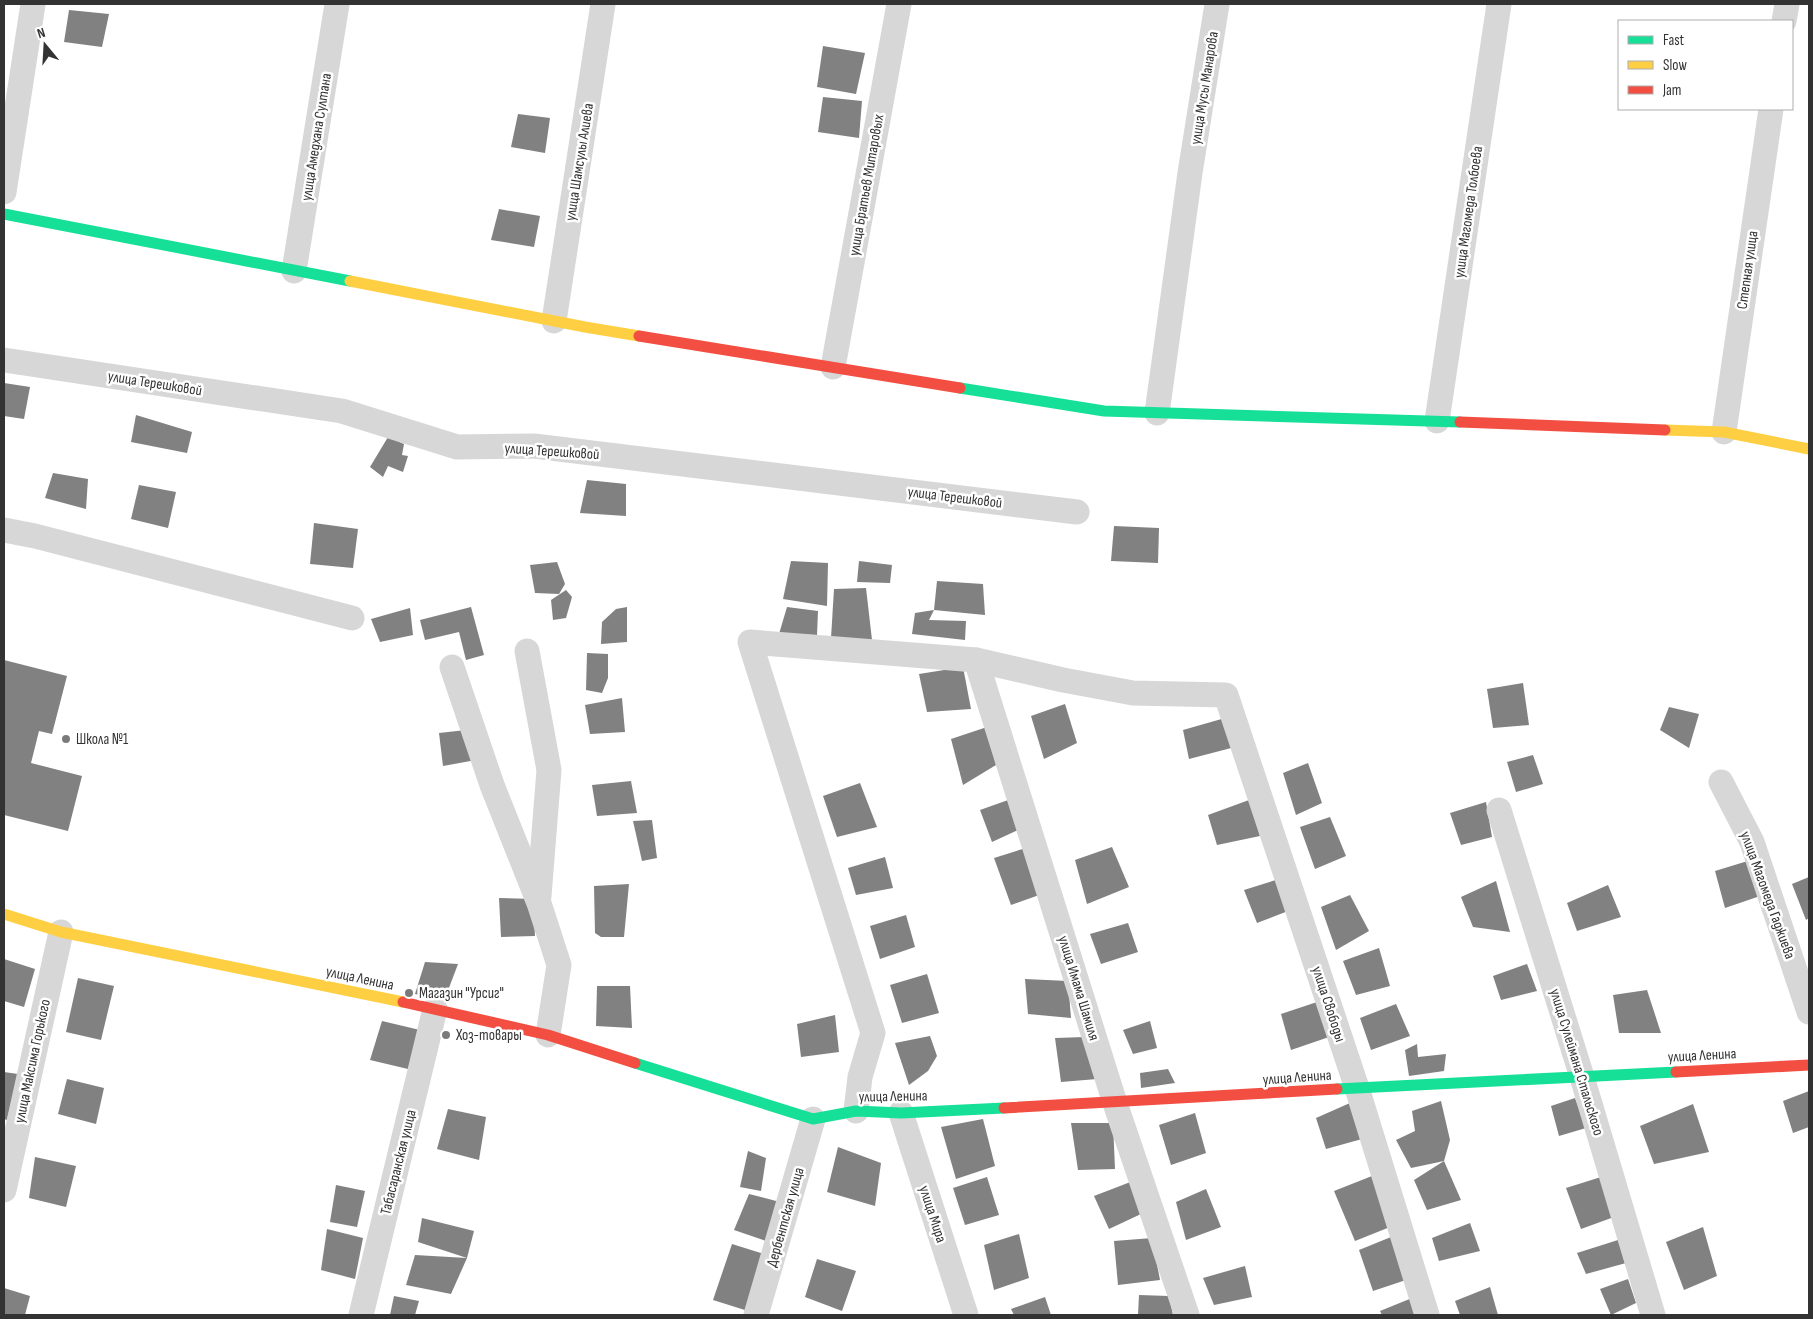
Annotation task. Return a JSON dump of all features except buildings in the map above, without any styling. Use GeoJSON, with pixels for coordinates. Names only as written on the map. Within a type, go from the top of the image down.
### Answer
{"type":"FeatureCollection","features":[{"type":"Feature","properties":{"kind":"street"},"geometry":{"type":"LineString","coordinates":[[4,192],[33,4]]}},
{"type":"Feature","properties":{"kind":"street","name":"улица Амедхана Султана"},"geometry":{"type":"LineString","coordinates":[[294,271],[337,4]]}},
{"type":"Feature","properties":{"kind":"street","name":"улица Шамсулы Алиева"},"geometry":{"type":"LineString","coordinates":[[554,321],[603,4]]}},
{"type":"Feature","properties":{"kind":"street","name":"улица Братьев Митаровых"},"geometry":{"type":"LineString","coordinates":[[833,367],[899,4]]}},
{"type":"Feature","properties":{"kind":"street","name":"улица Мусы Манарова"},"geometry":{"type":"LineString","coordinates":[[1157,412],[1190,173],[1217,4]]}},
{"type":"Feature","properties":{"kind":"street","name":"улица Магомеда Толбоева"},"geometry":{"type":"LineString","coordinates":[[1437,421],[1499,4]]}},
{"type":"Feature","properties":{"kind":"street"},"geometry":{"type":"LineString","coordinates":[[1784,20],[1786,4]]}},
{"type":"Feature","properties":{"kind":"street","name":"Степная улица"},"geometry":{"type":"LineString","coordinates":[[1724,432],[1771,110]]}},
{"type":"Feature","properties":{"kind":"street"},"geometry":{"type":"LineString","coordinates":[[4,214],[554,321],[1104,411],[1724,432],[1809,449]]}},
{"type":"Feature","properties":{"kind":"street","name":"улица Терешковой"},"geometry":{"type":"LineString","coordinates":[[4,360],[342,411],[457,447],[534,446],[1077,512]]}},
{"type":"Feature","properties":{"kind":"street"},"geometry":{"type":"LineString","coordinates":[[4,530],[35,536],[352,618]]}},
{"type":"Feature","properties":{"kind":"street"},"geometry":{"type":"LineString","coordinates":[[856,1111],[860,1077],[873,1033],[750,642],[976,660]]}},
{"type":"Feature","properties":{"kind":"street"},"geometry":{"type":"LineString","coordinates":[[527,651],[549,770],[538,903]]}},
{"type":"Feature","properties":{"kind":"street","name":"улица Свободы"},"geometry":{"type":"LineString","coordinates":[[976,660],[1063,680],[1133,693],[1226,695],[1357,1088],[1427,1315]]}},
{"type":"Feature","properties":{"kind":"street","name":"улица Имама Шамиля"},"geometry":{"type":"LineString","coordinates":[[976,660],[1115,1103],[1187,1315]]}},
{"type":"Feature","properties":{"kind":"street"},"geometry":{"type":"LineString","coordinates":[[452,667],[492,785],[538,903],[559,965],[548,1035]]}},
{"type":"Feature","properties":{"kind":"street","name":"улица Магомеда Гаджиева"},"geometry":{"type":"LineString","coordinates":[[1721,782],[1752,842],[1809,1012]]}},
{"type":"Feature","properties":{"kind":"street","name":"улица Сулеймана Стальского"},"geometry":{"type":"LineString","coordinates":[[1499,810],[1582,1077],[1653,1315]]}},
{"type":"Feature","properties":{"kind":"street","name":"улица Ленина"},"geometry":{"type":"LineString","coordinates":[[4,914],[60,932],[435,1009],[548,1035],[813,1119],[856,1111],[901,1113],[1115,1103],[1357,1088],[1809,1065]]}},
{"type":"Feature","properties":{"kind":"street","name":"улица Максима Горького"},"geometry":{"type":"LineString","coordinates":[[4,1190],[60,932]]}},
{"type":"Feature","properties":{"kind":"street","name":"Табасаранская улица"},"geometry":{"type":"LineString","coordinates":[[361,1315],[435,1009]]}},
{"type":"Feature","properties":{"kind":"street","name":"улица Мира"},"geometry":{"type":"LineString","coordinates":[[901,1113],[966,1315]]}},
{"type":"Feature","properties":{"kind":"street","name":"Дербентская улица"},"geometry":{"type":"LineString","coordinates":[[756,1315],[813,1119]]}},
{"type":"Feature","properties":{"kind":"traffic: fast"},"geometry":{"type":"LineString","coordinates":[[4,214],[350,281]]}},
{"type":"Feature","properties":{"kind":"traffic: fast"},"geometry":{"type":"LineString","coordinates":[[960,388],[1104,411],[1460,422]]}},
{"type":"Feature","properties":{"kind":"traffic: fast"},"geometry":{"type":"LineString","coordinates":[[635,1063],[813,1119],[856,1111],[901,1113],[1004,1108]]}},
{"type":"Feature","properties":{"kind":"traffic: fast"},"geometry":{"type":"LineString","coordinates":[[1337,1089],[1676,1072]]}},
{"type":"Feature","properties":{"kind":"traffic: slow"},"geometry":{"type":"LineString","coordinates":[[350,281],[639,336]]}},
{"type":"Feature","properties":{"kind":"traffic: slow"},"geometry":{"type":"LineString","coordinates":[[1665,430],[1724,432],[1809,449]]}},
{"type":"Feature","properties":{"kind":"traffic: slow"},"geometry":{"type":"LineString","coordinates":[[4,914],[61,932],[403,1002]]}},
{"type":"Feature","properties":{"kind":"traffic: jam"},"geometry":{"type":"LineString","coordinates":[[639,336],[960,388]]}},
{"type":"Feature","properties":{"kind":"traffic: jam"},"geometry":{"type":"LineString","coordinates":[[1460,422],[1665,430]]}},
{"type":"Feature","properties":{"kind":"traffic: jam"},"geometry":{"type":"LineString","coordinates":[[403,1002],[548,1035],[635,1063]]}},
{"type":"Feature","properties":{"kind":"traffic: jam"},"geometry":{"type":"LineString","coordinates":[[1676,1072],[1809,1065]]}},
{"type":"Feature","properties":{"kind":"traffic: jam"},"geometry":{"type":"LineString","coordinates":[[1004,1108],[1337,1089]]}},
{"type":"Feature","properties":{"kind":"place","name":"Школа №1"},"geometry":{"type":"Point","coordinates":[66,739]}},
{"type":"Feature","properties":{"kind":"place","name":"Магазин \"Урсиг\""},"geometry":{"type":"Point","coordinates":[409,993]}},
{"type":"Feature","properties":{"kind":"place","name":"Хоз-товары"},"geometry":{"type":"Point","coordinates":[446,1035]}}]}
